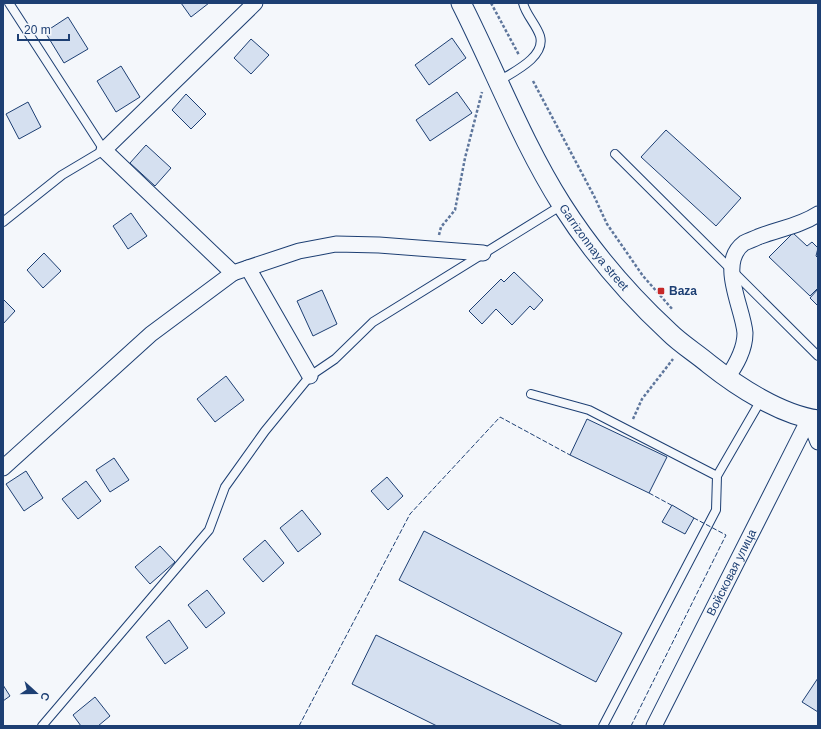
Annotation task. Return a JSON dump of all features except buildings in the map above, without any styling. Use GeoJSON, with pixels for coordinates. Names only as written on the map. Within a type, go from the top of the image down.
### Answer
{"type":"FeatureCollection","features":[{"type":"Feature","properties":{"kind":"street"},"geometry":{"type":"LineString","coordinates":[[233,273],[104,150],[255,3]]}},
{"type":"Feature","properties":{"kind":"street","name":"Garrizonnaya street"},"geometry":{"type":"LineString","coordinates":[[461,3],[492,84],[531,148],[562,205],[615,277],[670,333],[727,378],[761,400],[814,419]]}},
{"type":"Feature","properties":{"kind":"street"},"geometry":{"type":"LineString","coordinates":[[727,378],[743,349],[745,334],[732,271],[732,264],[736,252],[744,243],[766,234],[794,227],[818,214]]}},
{"type":"Feature","properties":{"kind":"street"},"geometry":{"type":"LineString","coordinates":[[3,468],[151,334],[233,273],[299,251],[336,244],[484,252]]}},
{"type":"Feature","properties":{"kind":"street"},"geometry":{"type":"LineString","coordinates":[[248,268],[310,376]]}},
{"type":"Feature","properties":{"kind":"street"},"geometry":{"type":"LineString","coordinates":[[814,419],[818,442]]}},
{"type":"Feature","properties":{"kind":"street","name":"Войсковая улица"},"geometry":{"type":"LineString","coordinates":[[654,726],[814,419]]}},
{"type":"Feature","properties":{"kind":"lane"},"geometry":{"type":"LineString","coordinates":[[3,222],[62,175],[104,150],[10,3]]}},
{"type":"Feature","properties":{"kind":"lane"},"geometry":{"type":"LineString","coordinates":[[492,84],[536,57],[540,44],[540,36],[523,3]]}},
{"type":"Feature","properties":{"kind":"lane"},"geometry":{"type":"LineString","coordinates":[[615,154],[818,356]]}},
{"type":"Feature","properties":{"kind":"lane"},"geometry":{"type":"LineString","coordinates":[[42,726],[210,530],[225,487],[265,431],[310,376],[335,359],[373,322],[562,205]]}},
{"type":"Feature","properties":{"kind":"lane"},"geometry":{"type":"LineString","coordinates":[[531,394],[589,410],[717,476]]}},
{"type":"Feature","properties":{"kind":"lane"},"geometry":{"type":"LineString","coordinates":[[604,726],[716,510],[717,476],[761,400]]}},
{"type":"Feature","properties":{"kind":"path"},"geometry":{"type":"LineString","coordinates":[[491,3],[520,56]]}},
{"type":"Feature","properties":{"kind":"path"},"geometry":{"type":"LineString","coordinates":[[533,81],[594,196],[607,224],[643,276],[672,307],[674,313]]}},
{"type":"Feature","properties":{"kind":"path"},"geometry":{"type":"LineString","coordinates":[[437,249],[441,227],[455,210],[465,158],[492,84]]}},
{"type":"Feature","properties":{"kind":"path"},"geometry":{"type":"LineString","coordinates":[[627,430],[642,398],[678,353]]}},
{"type":"Feature","properties":{"kind":"fence"},"geometry":{"type":"LineString","coordinates":[[299,726],[410,514],[500,417],[570,455]]}},
{"type":"Feature","properties":{"kind":"fence"},"geometry":{"type":"LineString","coordinates":[[649,493],[673,506]]}},
{"type":"Feature","properties":{"kind":"fence"},"geometry":{"type":"LineString","coordinates":[[631,726],[726,535],[692,517]]}},
{"type":"Feature","properties":{"kind":"place","name":"Baza"},"geometry":{"type":"Point","coordinates":[661,291]}}]}
